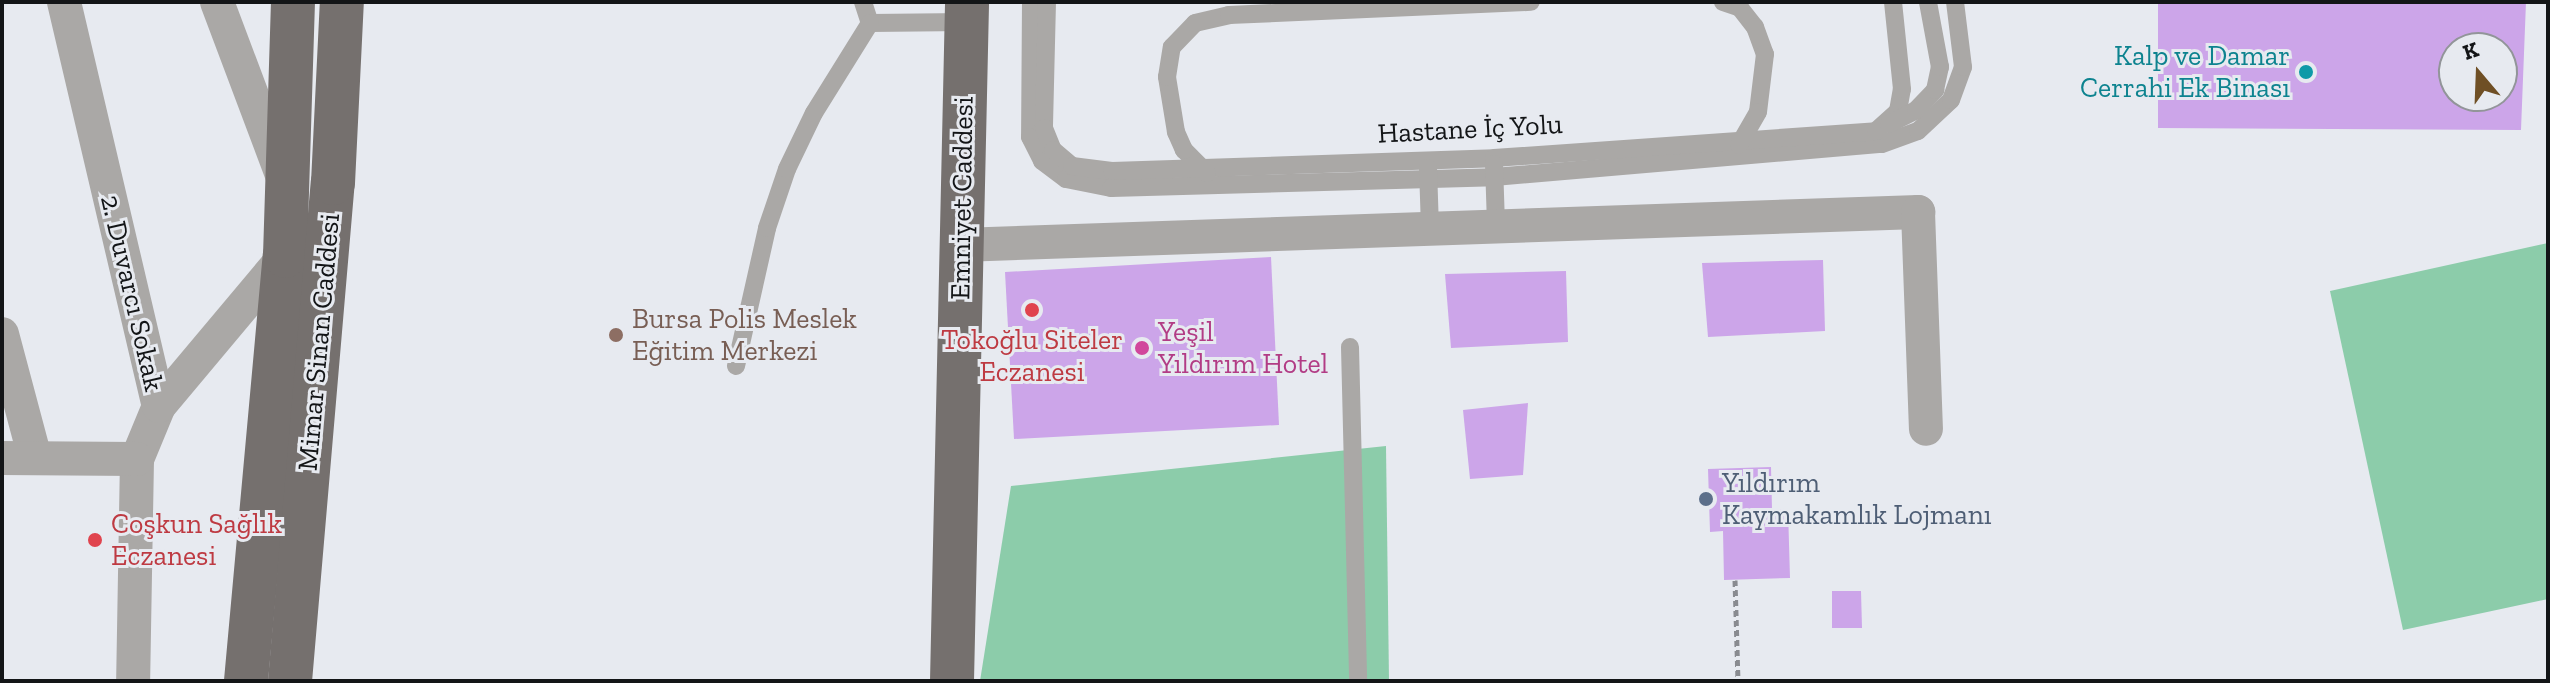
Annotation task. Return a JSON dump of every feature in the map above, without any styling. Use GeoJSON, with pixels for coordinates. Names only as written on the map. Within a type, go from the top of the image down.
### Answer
{"type":"FeatureCollection","features":[{"type":"Feature","properties":{"kind":"main road","name":"Mimar Sinan Caddesi"},"geometry":{"type":"LineString","coordinates":[[246,681],[285,256],[293,2]]}},
{"type":"Feature","properties":{"kind":"main road","name":"Mimar Sinan Caddesi"},"geometry":{"type":"LineString","coordinates":[[290,681],[333,183],[342,2]]}},
{"type":"Feature","properties":{"kind":"main road","name":"Emniyet Caddesi"},"geometry":{"type":"LineString","coordinates":[[952,681],[966,12]]}},
{"type":"Feature","properties":{"kind":"street","name":"2. Duvarcı Sokak"},"geometry":{"type":"LineString","coordinates":[[64,2],[159,406],[137,459],[133,681]]}},
{"type":"Feature","properties":{"kind":"street"},"geometry":{"type":"LineString","coordinates":[[217,2],[285,182]]}},
{"type":"Feature","properties":{"kind":"street"},"geometry":{"type":"LineString","coordinates":[[960,245],[1918,212],[1926,429]]}},
{"type":"Feature","properties":{"kind":"street"},"geometry":{"type":"LineString","coordinates":[[159,406],[285,256]]}},
{"type":"Feature","properties":{"kind":"street"},"geometry":{"type":"LineString","coordinates":[[2,334],[18,458],[137,459]]}},
{"type":"Feature","properties":{"kind":"lane"},"geometry":{"type":"LineString","coordinates":[[863,2],[870,23]]}},
{"type":"Feature","properties":{"kind":"lane","name":"Hastane İç Yolu"},"geometry":{"type":"LineString","coordinates":[[1031,2],[1030,137],[1042,161],[1066,179],[1111,188],[1429,180],[1494,167],[1743,139],[1876,131]]}},
{"type":"Feature","properties":{"kind":"lane","name":"Hastane İç Yolu"},"geometry":{"type":"LineString","coordinates":[[1047,2],[1044,128],[1053,150],[1072,166],[1112,171],[1428,161],[1494,167],[1732,158],[1882,144],[1918,131],[1951,100],[1963,67],[1955,2]]}},
{"type":"Feature","properties":{"kind":"lane"},"geometry":{"type":"LineString","coordinates":[[1221,185],[1184,150],[1176,132],[1167,77],[1172,47],[1195,23],[1229,15],[1531,2]]}},
{"type":"Feature","properties":{"kind":"lane"},"geometry":{"type":"LineString","coordinates":[[1723,2],[1740,8],[1748,17],[1765,54],[1758,112],[1732,158]]}},
{"type":"Feature","properties":{"kind":"lane"},"geometry":{"type":"LineString","coordinates":[[1876,131],[1898,111],[1902,89],[1893,2]]}},
{"type":"Feature","properties":{"kind":"lane"},"geometry":{"type":"LineString","coordinates":[[1876,131],[1916,110],[1935,90],[1940,67],[1928,2]]}},
{"type":"Feature","properties":{"kind":"lane"},"geometry":{"type":"LineString","coordinates":[[870,23],[966,12]]}},
{"type":"Feature","properties":{"kind":"lane"},"geometry":{"type":"LineString","coordinates":[[736,366],[767,228],[787,169],[814,113],[870,23]]}},
{"type":"Feature","properties":{"kind":"lane"},"geometry":{"type":"LineString","coordinates":[[1428,161],[1430,229]]}},
{"type":"Feature","properties":{"kind":"lane"},"geometry":{"type":"LineString","coordinates":[[1494,167],[1496,225]]}},
{"type":"Feature","properties":{"kind":"lane"},"geometry":{"type":"LineString","coordinates":[[1350,347],[1358,681]]}},
{"type":"Feature","properties":{"kind":"path"},"geometry":{"type":"LineString","coordinates":[[1735,580],[1738,681]]}},
{"type":"Feature","properties":{"kind":"green space"},"geometry":{"type":"Polygon","coordinates":[[[2548,243],[2548,599],[2403,630],[2330,291],[2548,243]]]}},
{"type":"Feature","properties":{"kind":"green space"},"geometry":{"type":"Polygon","coordinates":[[[1386,446],[1389,681],[980,681],[1011,486],[1386,446]]]}},
{"type":"Feature","properties":{"kind":"building","name":"Kalp ve Damar Cerrahi Ek Binası"},"geometry":{"type":"Polygon","coordinates":[[[2158,2],[2526,2],[2521,130],[2158,128],[2158,2]]]}},
{"type":"Feature","properties":{"kind":"building","name":"Yeşil Yıldırım Hotel"},"geometry":{"type":"Polygon","coordinates":[[[1271,257],[1279,425],[1014,439],[1005,272],[1271,257]]]}},
{"type":"Feature","properties":{"kind":"building"},"geometry":{"type":"Polygon","coordinates":[[[1823,260],[1825,331],[1708,337],[1702,263],[1823,260]]]}},
{"type":"Feature","properties":{"kind":"building"},"geometry":{"type":"Polygon","coordinates":[[[1566,271],[1568,342],[1451,348],[1445,274],[1566,271]]]}},
{"type":"Feature","properties":{"kind":"building"},"geometry":{"type":"Polygon","coordinates":[[[1528,403],[1523,475],[1470,479],[1463,410],[1528,403]]]}},
{"type":"Feature","properties":{"kind":"building","name":"Yıldırım Kaymakamlık Lojmanı"},"geometry":{"type":"Polygon","coordinates":[[[1771,467],[1772,509],[1788,509],[1790,578],[1724,580],[1723,531],[1710,532],[1708,469],[1771,467]]]}},
{"type":"Feature","properties":{"kind":"building"},"geometry":{"type":"Polygon","coordinates":[[[1832,591],[1861,591],[1862,628],[1832,628],[1832,591]]]}},
{"type":"Feature","properties":{"kind":"place","name":"Kalp ve Damar Cerrahi Ek Binası"},"geometry":{"type":"Point","coordinates":[2306,72]}},
{"type":"Feature","properties":{"kind":"place","name":"Tokoğlu Siteler Eczanesi"},"geometry":{"type":"Point","coordinates":[1032,310]}},
{"type":"Feature","properties":{"kind":"place","name":"Bursa Polis Meslek Eğitim Merkezi"},"geometry":{"type":"Point","coordinates":[616,335]}},
{"type":"Feature","properties":{"kind":"place","name":"Yeşil Yıldırım Hotel"},"geometry":{"type":"Point","coordinates":[1142,348]}},
{"type":"Feature","properties":{"kind":"place","name":"Yıldırım Kaymakamlık Lojmanı"},"geometry":{"type":"Point","coordinates":[1706,499]}},
{"type":"Feature","properties":{"kind":"place","name":"Coşkun Sağlık Eczanesi"},"geometry":{"type":"Point","coordinates":[95,540]}}]}
